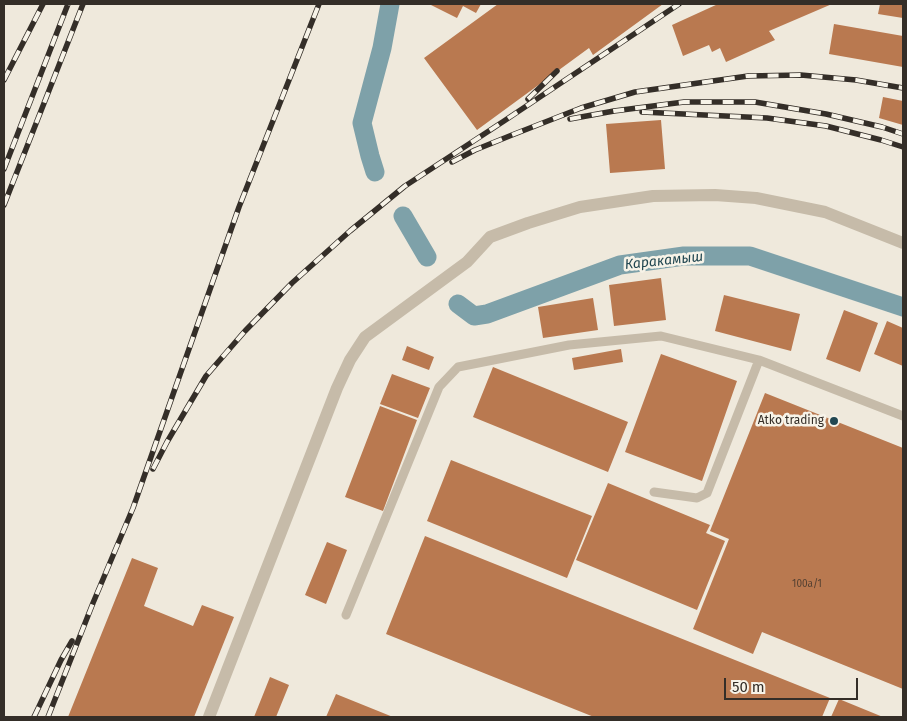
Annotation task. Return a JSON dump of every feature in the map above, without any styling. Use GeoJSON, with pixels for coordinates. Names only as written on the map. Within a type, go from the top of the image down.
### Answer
{"type":"FeatureCollection","features":[{"type":"Feature","properties":{"kind":"street"},"geometry":{"type":"LineString","coordinates":[[209,717],[337,388],[350,360],[365,337],[467,262],[490,237],[580,207],[653,196],[715,195],[756,198],[825,212],[903,243]]}},
{"type":"Feature","properties":{"kind":"lane"},"geometry":{"type":"LineString","coordinates":[[346,615],[439,387],[458,367],[568,345],[661,336],[759,360],[903,416]]}},
{"type":"Feature","properties":{"kind":"lane"},"geometry":{"type":"LineString","coordinates":[[654,492],[697,498],[707,493],[759,360]]}},
{"type":"Feature","properties":{"kind":"building"},"geometry":{"type":"Polygon","coordinates":[[[429,4],[481,4],[476,13],[463,6],[457,18],[429,4]]]}},
{"type":"Feature","properties":{"kind":"building"},"geometry":{"type":"Polygon","coordinates":[[[498,4],[663,4],[593,55],[589,48],[477,130],[424,58],[498,4]]]}},
{"type":"Feature","properties":{"kind":"building"},"geometry":{"type":"Polygon","coordinates":[[[718,4],[832,4],[769,31],[775,40],[726,62],[720,48],[712,52],[709,45],[683,56],[672,25],[718,4]]]}},
{"type":"Feature","properties":{"kind":"building"},"geometry":{"type":"Polygon","coordinates":[[[880,4],[903,4],[903,18],[878,14],[880,4]]]}},
{"type":"Feature","properties":{"kind":"building"},"geometry":{"type":"Polygon","coordinates":[[[834,24],[903,36],[903,67],[829,54],[834,24]]]}},
{"type":"Feature","properties":{"kind":"building"},"geometry":{"type":"Polygon","coordinates":[[[883,97],[903,101],[903,125],[879,118],[883,97]]]}},
{"type":"Feature","properties":{"kind":"building"},"geometry":{"type":"Polygon","coordinates":[[[661,120],[665,169],[610,173],[606,124],[661,120]]]}},
{"type":"Feature","properties":{"kind":"building"},"geometry":{"type":"Polygon","coordinates":[[[661,278],[666,320],[614,326],[609,285],[661,278]]]}},
{"type":"Feature","properties":{"kind":"building"},"geometry":{"type":"Polygon","coordinates":[[[724,295],[800,314],[791,351],[715,331],[724,295]]]}},
{"type":"Feature","properties":{"kind":"building"},"geometry":{"type":"Polygon","coordinates":[[[593,298],[598,330],[543,338],[538,307],[593,298]]]}},
{"type":"Feature","properties":{"kind":"building"},"geometry":{"type":"Polygon","coordinates":[[[844,310],[878,323],[860,372],[826,359],[844,310]]]}},
{"type":"Feature","properties":{"kind":"building"},"geometry":{"type":"Polygon","coordinates":[[[887,321],[903,328],[903,366],[874,354],[887,321]]]}},
{"type":"Feature","properties":{"kind":"building"},"geometry":{"type":"Polygon","coordinates":[[[407,346],[434,357],[429,370],[402,360],[407,346]]]}},
{"type":"Feature","properties":{"kind":"building"},"geometry":{"type":"Polygon","coordinates":[[[621,349],[623,362],[574,370],[572,358],[621,349]]]}},
{"type":"Feature","properties":{"kind":"building"},"geometry":{"type":"Polygon","coordinates":[[[661,354],[737,381],[702,481],[625,452],[661,354]]]}},
{"type":"Feature","properties":{"kind":"building"},"geometry":{"type":"Polygon","coordinates":[[[493,367],[628,422],[608,472],[473,417],[493,367]]]}},
{"type":"Feature","properties":{"kind":"building"},"geometry":{"type":"Polygon","coordinates":[[[392,374],[430,388],[418,418],[380,404],[392,374]]]}},
{"type":"Feature","properties":{"kind":"building"},"geometry":{"type":"Polygon","coordinates":[[[765,393],[903,448],[903,689],[762,632],[753,654],[693,629],[729,539],[710,531],[765,393]]]}},
{"type":"Feature","properties":{"kind":"building"},"geometry":{"type":"Polygon","coordinates":[[[380,406],[417,420],[383,511],[345,497],[380,406]]]}},
{"type":"Feature","properties":{"kind":"building"},"geometry":{"type":"Polygon","coordinates":[[[451,460],[592,516],[567,578],[427,521],[451,460]]]}},
{"type":"Feature","properties":{"kind":"building"},"geometry":{"type":"Polygon","coordinates":[[[608,483],[710,525],[706,533],[725,541],[697,610],[576,560],[608,483]]]}},
{"type":"Feature","properties":{"kind":"building"},"geometry":{"type":"Polygon","coordinates":[[[425,536],[830,698],[822,717],[594,717],[386,634],[425,536]]]}},
{"type":"Feature","properties":{"kind":"building"},"geometry":{"type":"Polygon","coordinates":[[[327,542],[347,550],[326,604],[305,595],[327,542]]]}},
{"type":"Feature","properties":{"kind":"building"},"geometry":{"type":"Polygon","coordinates":[[[132,558],[158,568],[144,606],[193,626],[202,605],[234,617],[194,717],[68,717],[132,558]]]}},
{"type":"Feature","properties":{"kind":"building"},"geometry":{"type":"Polygon","coordinates":[[[270,677],[289,685],[276,717],[254,717],[270,677]]]}},
{"type":"Feature","properties":{"kind":"building"},"geometry":{"type":"Polygon","coordinates":[[[336,694],[393,717],[326,717],[336,694]]]}},
{"type":"Feature","properties":{"kind":"building"},"geometry":{"type":"Polygon","coordinates":[[[839,699],[883,717],[831,717],[839,699]]]}},
{"type":"Feature","properties":{"kind":"waterway","name":"Каракамыш"},"geometry":{"type":"LineString","coordinates":[[375,172],[362,123],[382,48],[390,4]]}},
{"type":"Feature","properties":{"kind":"waterway","name":"Каракамыш"},"geometry":{"type":"LineString","coordinates":[[403,216],[427,257]]}},
{"type":"Feature","properties":{"kind":"waterway","name":"Каракамыш"},"geometry":{"type":"LineString","coordinates":[[458,304],[474,316],[487,314],[620,265],[684,256],[750,256],[903,307]]}},
{"type":"Feature","properties":{"kind":"railway"},"geometry":{"type":"LineString","coordinates":[[4,80],[43,4]]}},
{"type":"Feature","properties":{"kind":"railway"},"geometry":{"type":"LineString","coordinates":[[4,169],[68,4]]}},
{"type":"Feature","properties":{"kind":"railway"},"geometry":{"type":"LineString","coordinates":[[4,205],[83,4]]}},
{"type":"Feature","properties":{"kind":"railway"},"geometry":{"type":"LineString","coordinates":[[48,717],[133,508],[239,207],[319,4]]}},
{"type":"Feature","properties":{"kind":"railway"},"geometry":{"type":"LineString","coordinates":[[153,469],[206,376],[245,331],[292,283],[350,231],[405,186],[679,4]]}},
{"type":"Feature","properties":{"kind":"railway"},"geometry":{"type":"LineString","coordinates":[[528,99],[557,71]]}},
{"type":"Feature","properties":{"kind":"railway"},"geometry":{"type":"LineString","coordinates":[[452,162],[475,150],[581,108],[635,92],[748,76],[801,75],[856,80],[903,88]]}},
{"type":"Feature","properties":{"kind":"railway"},"geometry":{"type":"LineString","coordinates":[[570,119],[684,102],[755,102],[826,114],[903,134]]}},
{"type":"Feature","properties":{"kind":"railway"},"geometry":{"type":"LineString","coordinates":[[642,112],[767,118],[826,126],[903,147]]}},
{"type":"Feature","properties":{"kind":"railway"},"geometry":{"type":"LineString","coordinates":[[34,717],[72,641]]}},
{"type":"Feature","properties":{"kind":"place","name":"Atko trading"},"geometry":{"type":"Point","coordinates":[834,421]}}]}
